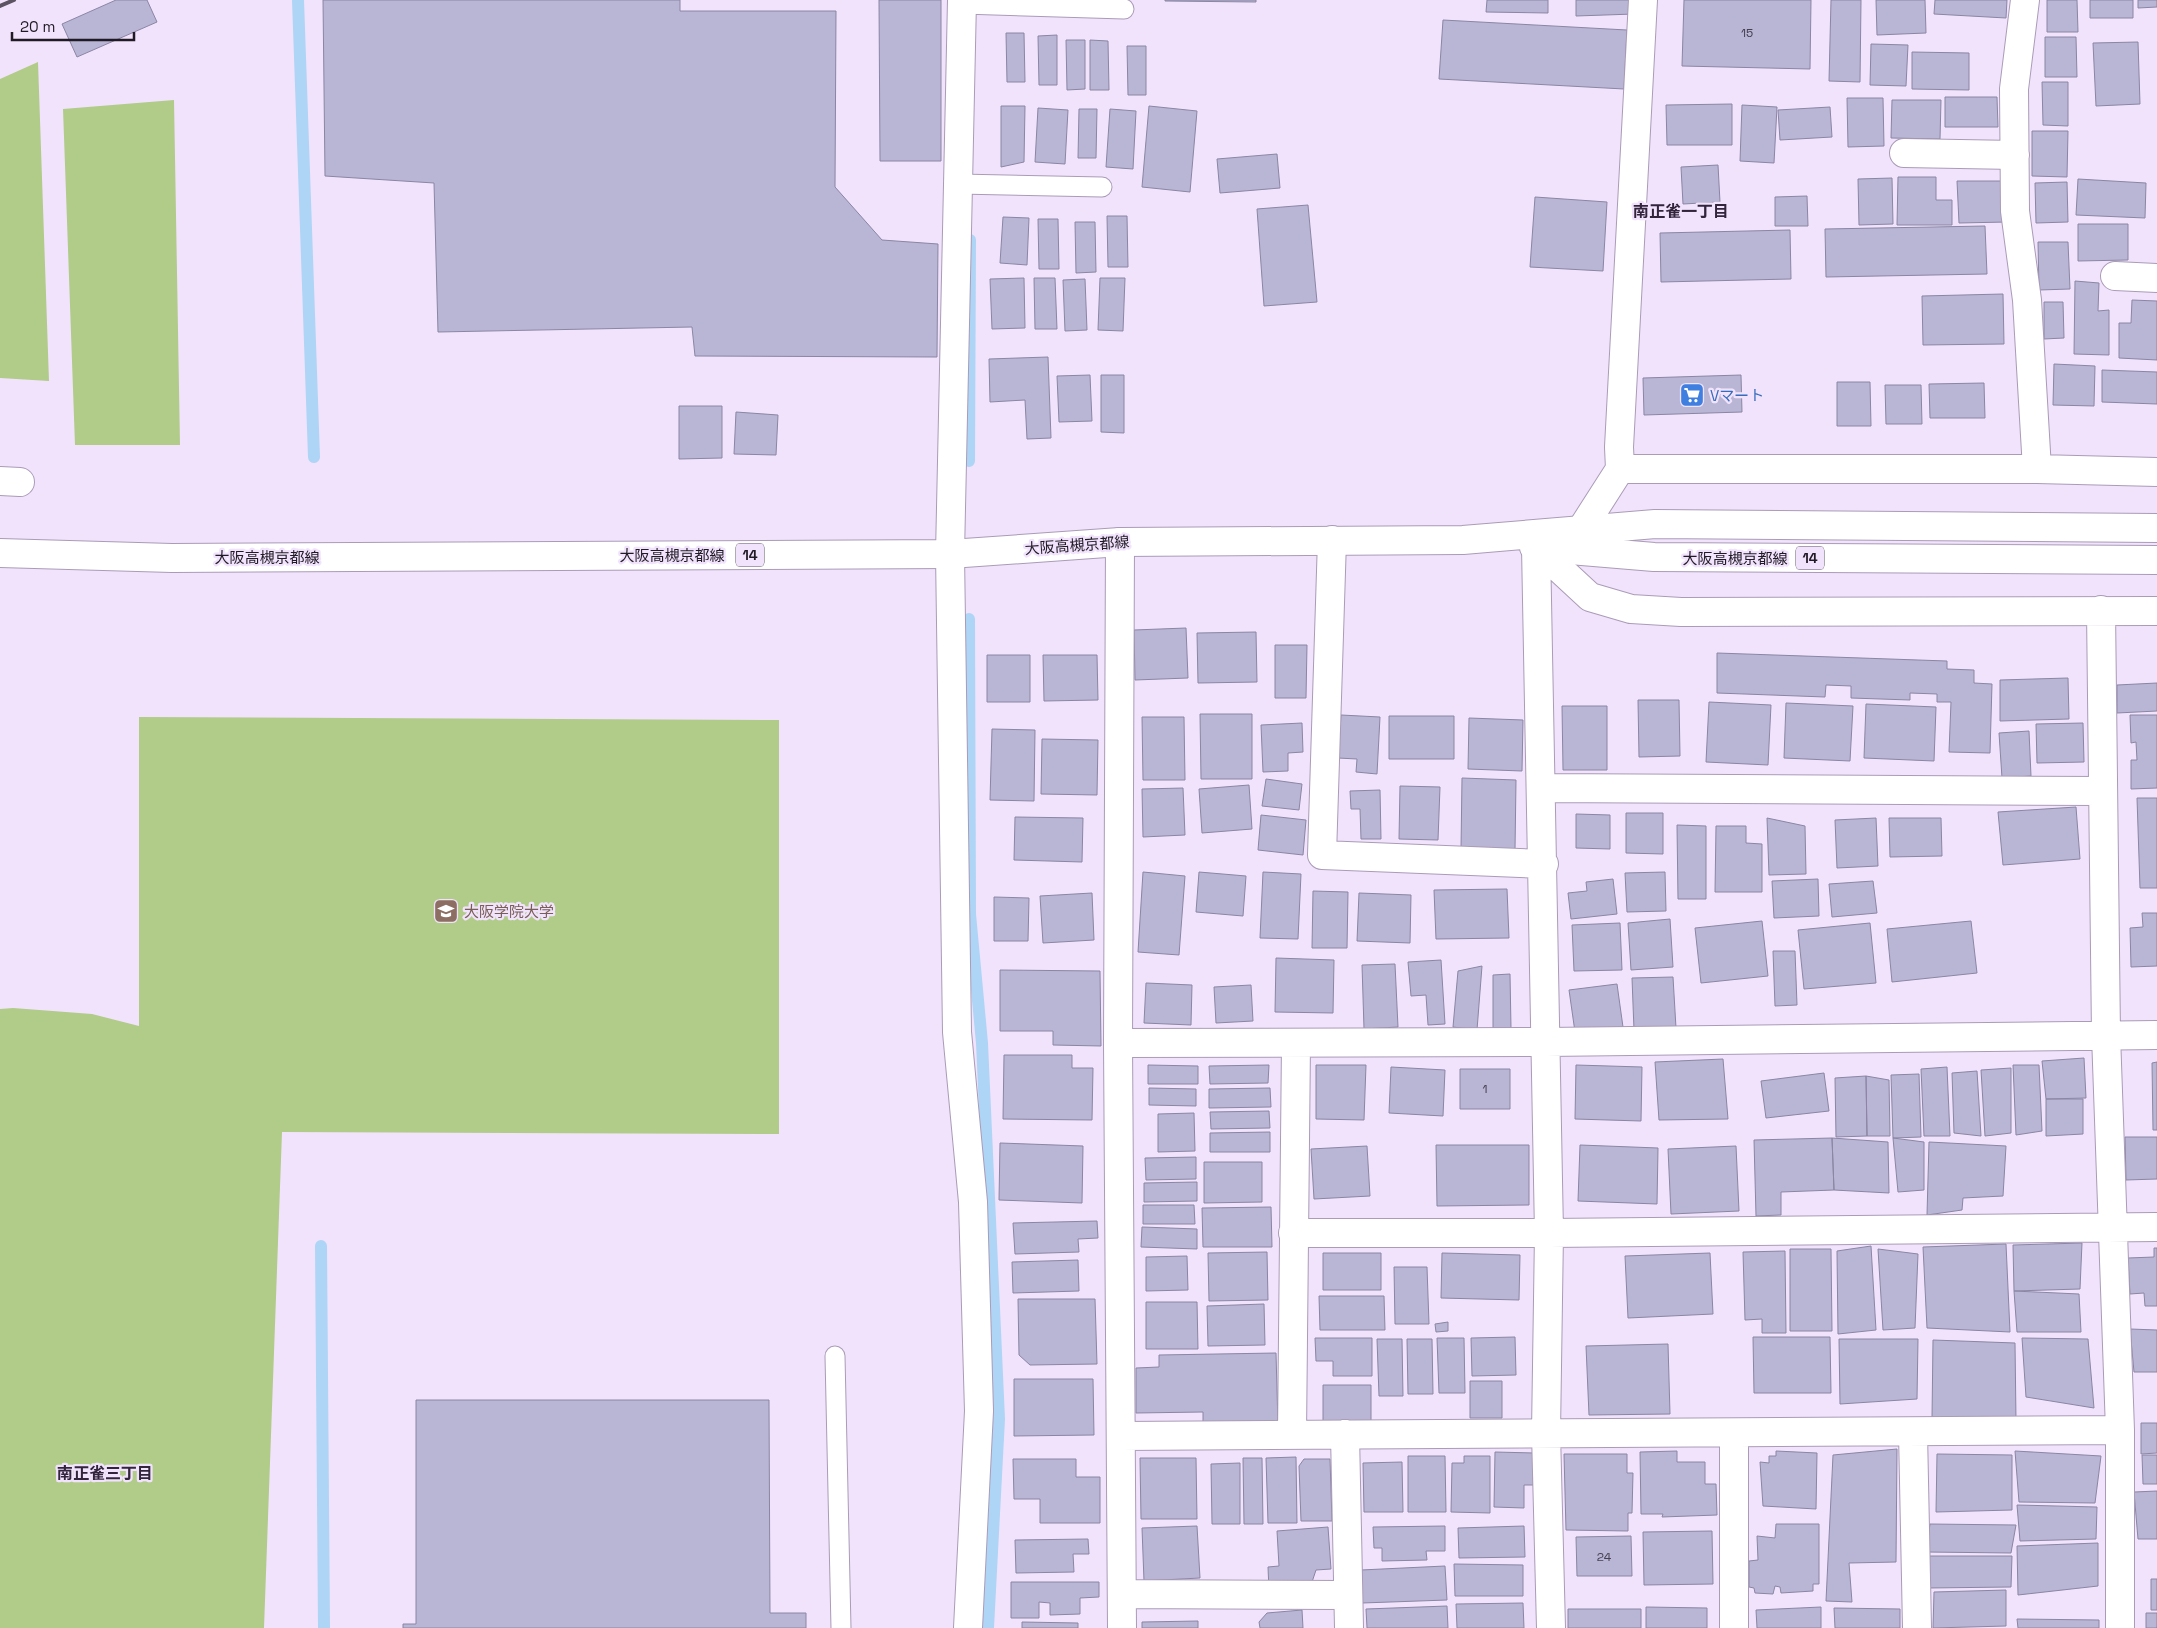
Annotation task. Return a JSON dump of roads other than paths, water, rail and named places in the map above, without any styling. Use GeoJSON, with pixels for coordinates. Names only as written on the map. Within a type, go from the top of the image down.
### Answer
{"type":"FeatureCollection","features":[{"type":"Feature","properties":{"kind":"street"},"geometry":{"type":"LineString","coordinates":[[1581,530],[1620,469],[1619,447],[1643,0]]}},
{"type":"Feature","properties":{"kind":"street"},"geometry":{"type":"LineString","coordinates":[[2025,0],[2014,89],[2015,211],[2027,300],[2037,469]]}},
{"type":"Feature","properties":{"kind":"street"},"geometry":{"type":"LineString","coordinates":[[968,1628],[979,1411],[973,1202],[957,1032],[950,554],[968,184],[970,4]]}},
{"type":"Feature","properties":{"kind":"street"},"geometry":{"type":"LineString","coordinates":[[1904,153],[2015,155]]}},
{"type":"Feature","properties":{"kind":"street"},"geometry":{"type":"LineString","coordinates":[[2115,276],[2157,278]]}},
{"type":"Feature","properties":{"kind":"street"},"geometry":{"type":"LineString","coordinates":[[1620,469],[2037,469],[2157,472]]}},
{"type":"Feature","properties":{"kind":"street","name":"大阪高槻京都線"},"geometry":{"type":"LineString","coordinates":[[0,553],[172,558],[950,554],[1120,542],[1463,540],[1655,524],[2157,528]]}},
{"type":"Feature","properties":{"kind":"street"},"geometry":{"type":"LineString","coordinates":[[1332,540],[1322,855],[1544,864]]}},
{"type":"Feature","properties":{"kind":"street","name":"大阪高槻京都線"},"geometry":{"type":"LineString","coordinates":[[1463,540],[1654,557],[2157,560]]}},
{"type":"Feature","properties":{"kind":"street"},"geometry":{"type":"LineString","coordinates":[[1120,542],[1118,1043],[1122,1628]]}},
{"type":"Feature","properties":{"kind":"street"},"geometry":{"type":"LineString","coordinates":[[1536,547],[1590,597],[1631,609],[1681,612],[2157,611]]}},
{"type":"Feature","properties":{"kind":"street"},"geometry":{"type":"LineString","coordinates":[[1536,547],[1544,864],[1549,1234],[1546,1433],[1551,1628]]}},
{"type":"Feature","properties":{"kind":"street"},"geometry":{"type":"LineString","coordinates":[[2101,610],[2106,1035],[2120,1430],[2120,1628]]}},
{"type":"Feature","properties":{"kind":"street"},"geometry":{"type":"LineString","coordinates":[[1542,788],[2102,791]]}},
{"type":"Feature","properties":{"kind":"street"},"geometry":{"type":"LineString","coordinates":[[1118,1043],[1546,1042],[2157,1035]]}},
{"type":"Feature","properties":{"kind":"street"},"geometry":{"type":"LineString","coordinates":[[1292,1435],[1296,1043]]}},
{"type":"Feature","properties":{"kind":"street"},"geometry":{"type":"LineString","coordinates":[[1293,1233],[1549,1234],[2112,1226],[2157,1227]]}},
{"type":"Feature","properties":{"kind":"street"},"geometry":{"type":"LineString","coordinates":[[1121,1436],[2120,1430]]}},
{"type":"Feature","properties":{"kind":"street"},"geometry":{"type":"LineString","coordinates":[[1913,1432],[1917,1628]]}},
{"type":"Feature","properties":{"kind":"street"},"geometry":{"type":"LineString","coordinates":[[1734,1433],[1734,1628]]}},
{"type":"Feature","properties":{"kind":"street"},"geometry":{"type":"LineString","coordinates":[[1345,1434],[1349,1628]]}},
{"type":"Feature","properties":{"kind":"street"},"geometry":{"type":"LineString","coordinates":[[1122,1594],[1348,1595]]}},
{"type":"Feature","properties":{"kind":"lane"},"geometry":{"type":"LineString","coordinates":[[970,4],[1124,9]]}},
{"type":"Feature","properties":{"kind":"lane"},"geometry":{"type":"LineString","coordinates":[[968,184],[1102,187]]}},
{"type":"Feature","properties":{"kind":"lane"},"geometry":{"type":"LineString","coordinates":[[835,1356],[841,1628]]}},
{"type":"Feature","properties":{"kind":"waterway"},"geometry":{"type":"LineString","coordinates":[[298,0],[314,457]]}},
{"type":"Feature","properties":{"kind":"waterway"},"geometry":{"type":"LineString","coordinates":[[969,461],[970,240]]}},
{"type":"Feature","properties":{"kind":"waterway"},"geometry":{"type":"LineString","coordinates":[[969,619],[970,914],[982,1043],[999,1419],[988,1628]]}},
{"type":"Feature","properties":{"kind":"waterway"},"geometry":{"type":"LineString","coordinates":[[321,1246],[324,1628]]}},
{"type":"Feature","properties":{"kind":"railway"},"geometry":{"type":"LineString","coordinates":[[0,6],[14,0]]}},
{"type":"Feature","properties":{"kind":"place","name":"Vマート"},"geometry":{"type":"Point","coordinates":[1692,395]}},
{"type":"Feature","properties":{"kind":"place","name":"大阪学院大学"},"geometry":{"type":"Point","coordinates":[446,911]}},
{"type":"Feature","properties":{"kind":"district","name":"南正雀一丁目"},"geometry":{"type":"Point","coordinates":[1681,211]}},
{"type":"Feature","properties":{"kind":"district","name":"南正雀三丁目"},"geometry":{"type":"Point","coordinates":[105,1473]}}]}
